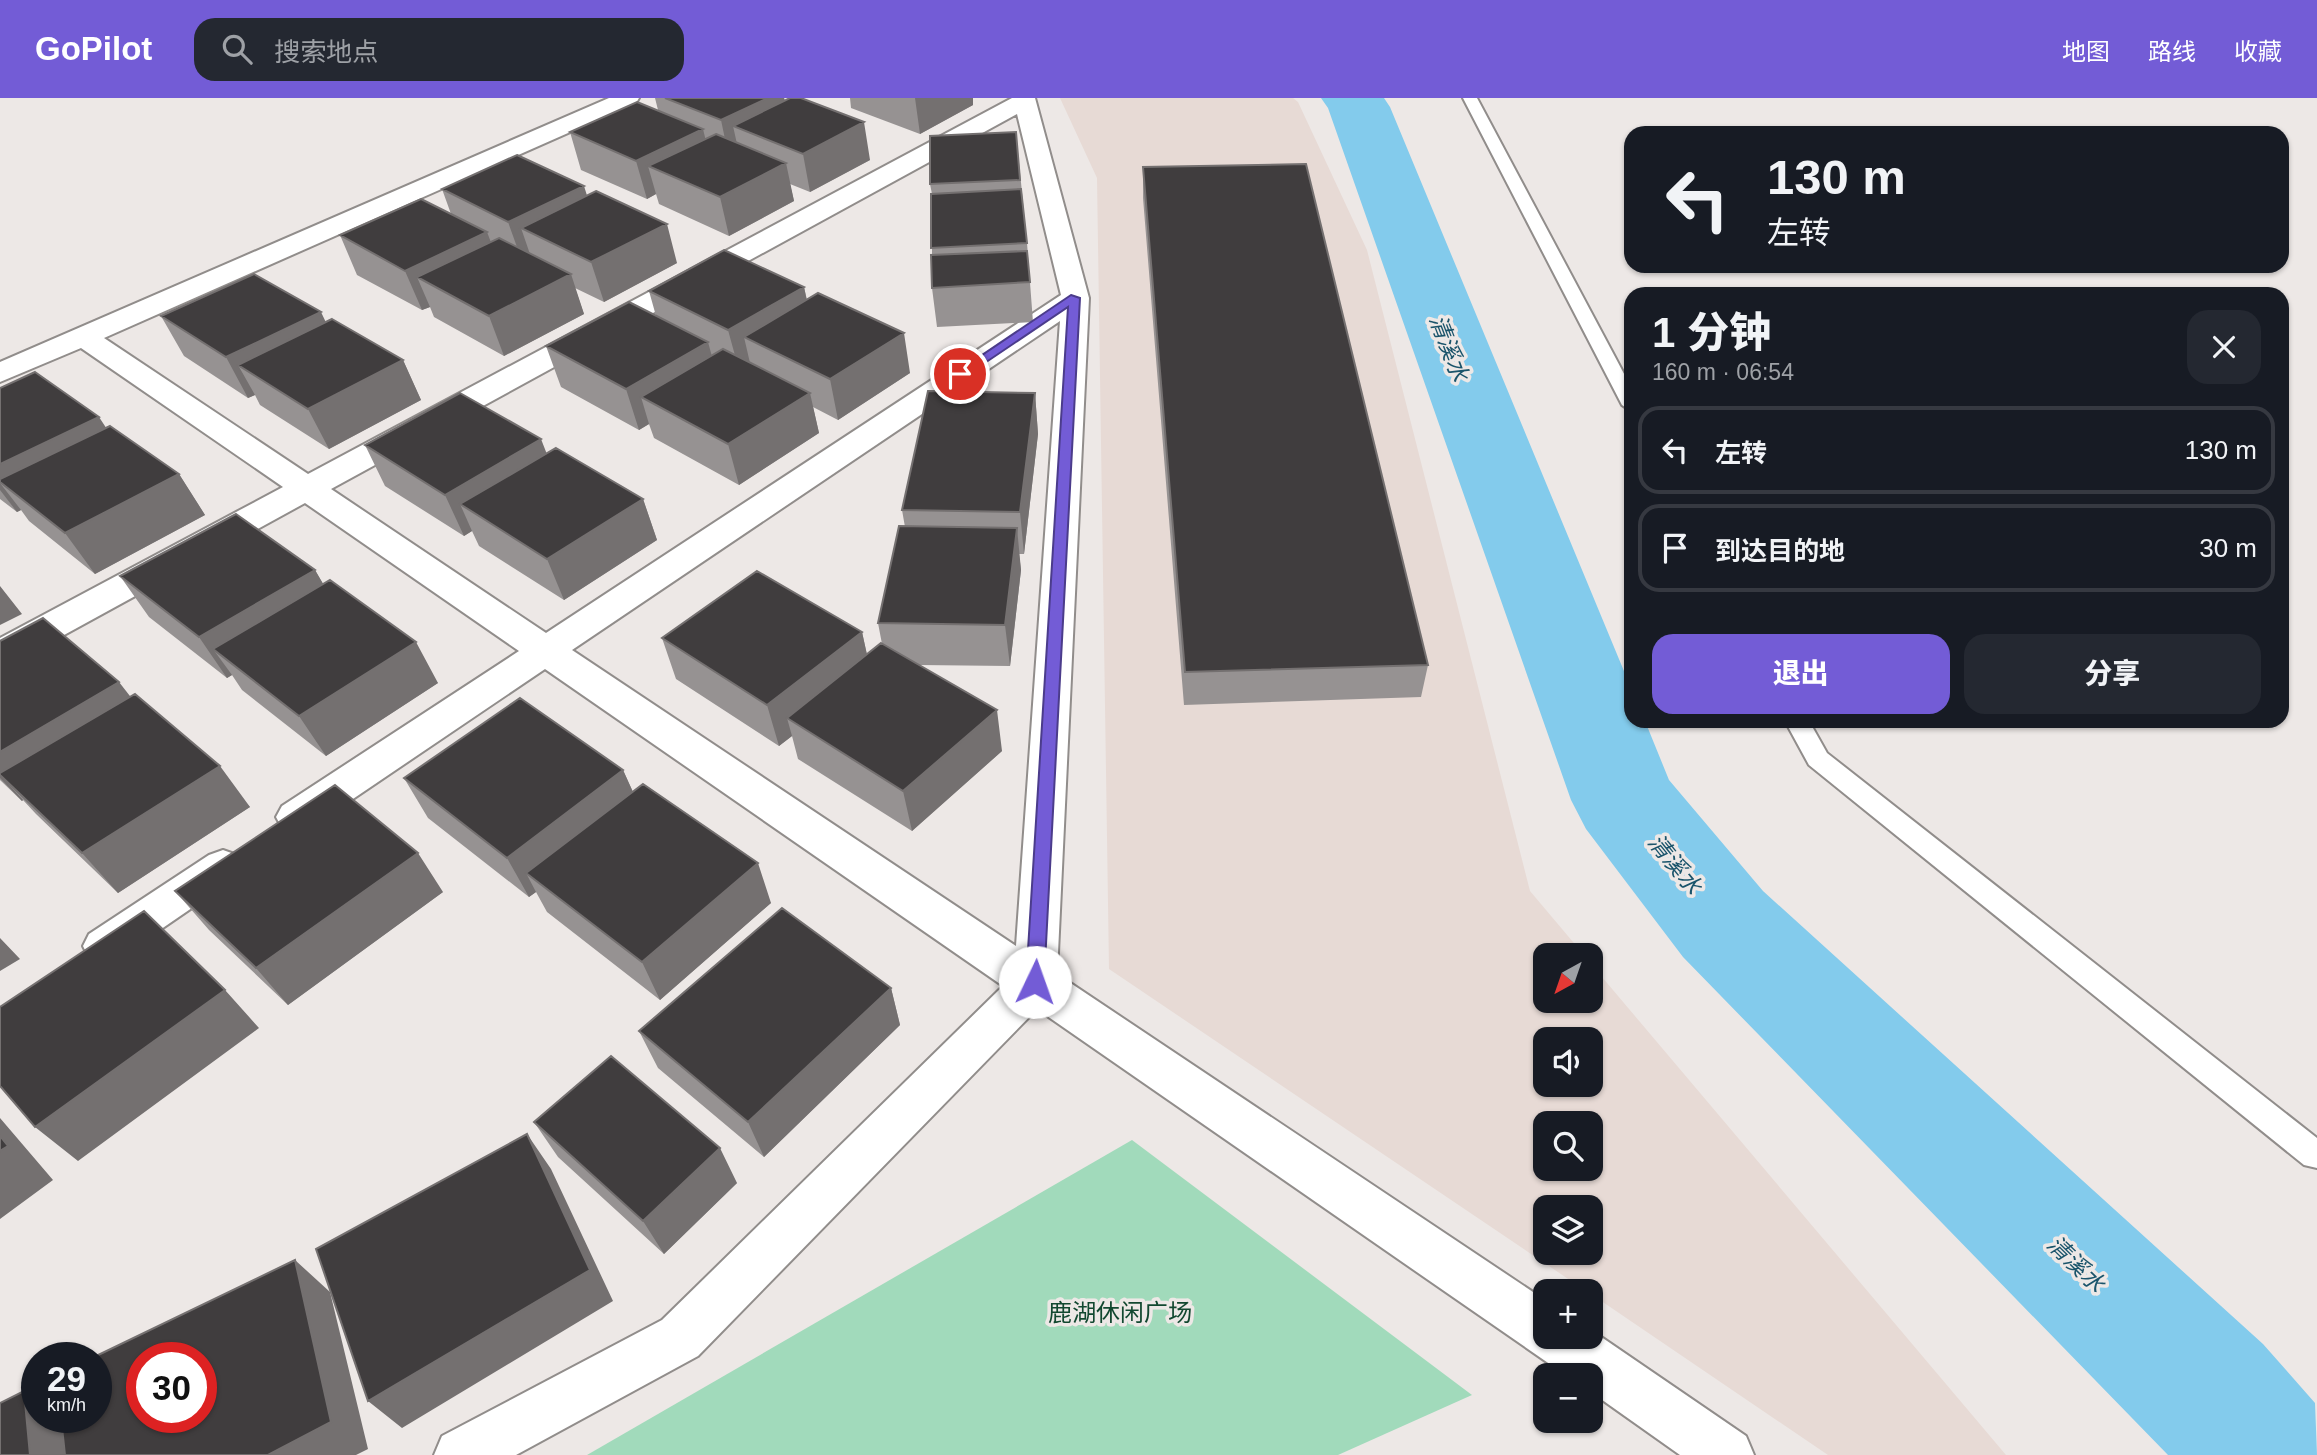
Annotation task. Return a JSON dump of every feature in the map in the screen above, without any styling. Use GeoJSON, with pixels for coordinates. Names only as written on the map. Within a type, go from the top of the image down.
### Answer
{"type":"FeatureCollection","features":[{"type":"Feature","properties":{"kind":"street"},"geometry":{"type":"LineString","coordinates":[[0,373],[628,98]]}},
{"type":"Feature","properties":{"kind":"street"},"geometry":{"type":"LineString","coordinates":[[0,654],[1025,99],[1075,298],[1035,982],[680,1338],[461,1455]]}},
{"type":"Feature","properties":{"kind":"street"},"geometry":{"type":"LineString","coordinates":[[81,961],[1075,298]]}},
{"type":"Feature","properties":{"kind":"street"},"geometry":{"type":"LineString","coordinates":[[83,336],[1533,1322]]}},
{"type":"Feature","properties":{"kind":"street"},"geometry":{"type":"LineString","coordinates":[[1573,1349],[1722,1454]]}},
{"type":"Feature","properties":{"kind":"lane"},"geometry":{"type":"LineString","coordinates":[[1470,98],[1624,392]]}},
{"type":"Feature","properties":{"kind":"lane"},"geometry":{"type":"LineString","coordinates":[[1801,728],[1818,760],[2317,1154]]}},
{"type":"Feature","properties":{"kind":"shaded area"},"geometry":{"type":"Polygon","coordinates":[[[1060,98],[1293,98],[1298,102],[1367,250],[1530,891],[1574,943],[1533,943],[1533,1013],[1603,1013],[1603,978],[2006,1455],[1828,1455],[1603,1302],[1603,1279],[1568,1279],[1547,1265],[1603,1265],[1603,1195],[1533,1195],[1533,1255],[1109,969],[1097,178],[1060,98]]]}},
{"type":"Feature","properties":{"kind":"green space","name":"鹿湖休闲广场"},"geometry":{"type":"Polygon","coordinates":[[[1132,1140],[1472,1395],[1338,1455],[587,1455],[1132,1140]]]}},
{"type":"Feature","properties":{"kind":"building"},"geometry":{"type":"Polygon","coordinates":[[[665,98],[768,98],[721,120],[665,98]]]}},
{"type":"Feature","properties":{"kind":"building"},"geometry":{"type":"Polygon","coordinates":[[[790,98],[801,98],[864,122],[803,154],[733,126],[790,98]]]}},
{"type":"Feature","properties":{"kind":"building"},"geometry":{"type":"Polygon","coordinates":[[[637,102],[703,129],[636,161],[570,132],[637,102]]]}},
{"type":"Feature","properties":{"kind":"building"},"geometry":{"type":"Polygon","coordinates":[[[1016,132],[1020,180],[930,184],[930,136],[1016,132]]]}},
{"type":"Feature","properties":{"kind":"building"},"geometry":{"type":"Polygon","coordinates":[[[716,134],[786,163],[720,197],[648,166],[716,134]]]}},
{"type":"Feature","properties":{"kind":"building"},"geometry":{"type":"Polygon","coordinates":[[[517,155],[584,186],[508,222],[442,189],[517,155]]]}},
{"type":"Feature","properties":{"kind":"building"},"geometry":{"type":"Polygon","coordinates":[[[1306,164],[1428,665],[1185,672],[1143,167],[1306,164]]]}},
{"type":"Feature","properties":{"kind":"building"},"geometry":{"type":"Polygon","coordinates":[[[1021,189],[1027,243],[931,248],[931,194],[1021,189]]]}},
{"type":"Feature","properties":{"kind":"building"},"geometry":{"type":"Polygon","coordinates":[[[596,191],[667,224],[591,262],[521,228],[596,191]]]}},
{"type":"Feature","properties":{"kind":"building"},"geometry":{"type":"Polygon","coordinates":[[[421,199],[487,232],[405,271],[340,235],[421,199]]]}},
{"type":"Feature","properties":{"kind":"building"},"geometry":{"type":"Polygon","coordinates":[[[499,238],[571,274],[489,316],[417,277],[499,238]]]}},
{"type":"Feature","properties":{"kind":"building"},"geometry":{"type":"Polygon","coordinates":[[[724,250],[804,287],[728,330],[649,291],[724,250]]]}},
{"type":"Feature","properties":{"kind":"building"},"geometry":{"type":"Polygon","coordinates":[[[1027,251],[1030,282],[932,288],[931,255],[1027,251]]]}},
{"type":"Feature","properties":{"kind":"building"},"geometry":{"type":"Polygon","coordinates":[[[254,274],[321,312],[226,357],[161,316],[254,274]]]}},
{"type":"Feature","properties":{"kind":"building"},"geometry":{"type":"Polygon","coordinates":[[[818,293],[904,333],[830,379],[744,337],[818,293]]]}},
{"type":"Feature","properties":{"kind":"building"},"geometry":{"type":"Polygon","coordinates":[[[629,302],[708,342],[626,389],[546,346],[629,302]]]}},
{"type":"Feature","properties":{"kind":"building"},"geometry":{"type":"Polygon","coordinates":[[[332,319],[403,360],[308,409],[238,365],[332,319]]]}},
{"type":"Feature","properties":{"kind":"building"},"geometry":{"type":"Polygon","coordinates":[[[723,349],[810,393],[728,444],[641,397],[723,349]]]}},
{"type":"Feature","properties":{"kind":"building"},"geometry":{"type":"Polygon","coordinates":[[[35,372],[99,417],[0,464],[0,388],[35,372]]]}},
{"type":"Feature","properties":{"kind":"building"},"geometry":{"type":"Polygon","coordinates":[[[928,391],[1035,393],[1020,512],[902,510],[928,391]]]}},
{"type":"Feature","properties":{"kind":"building"},"geometry":{"type":"Polygon","coordinates":[[[460,393],[541,439],[445,495],[365,445],[460,393]]]}},
{"type":"Feature","properties":{"kind":"building"},"geometry":{"type":"Polygon","coordinates":[[[110,426],[179,474],[65,533],[0,482],[0,479],[110,426]]]}},
{"type":"Feature","properties":{"kind":"building"},"geometry":{"type":"Polygon","coordinates":[[[556,448],[643,499],[547,559],[460,504],[556,448]]]}},
{"type":"Feature","properties":{"kind":"building"},"geometry":{"type":"Polygon","coordinates":[[[236,514],[315,570],[199,637],[120,576],[236,514]]]}},
{"type":"Feature","properties":{"kind":"building"},"geometry":{"type":"Polygon","coordinates":[[[899,526],[1017,528],[1005,625],[878,623],[899,526]]]}},
{"type":"Feature","properties":{"kind":"building"},"geometry":{"type":"Polygon","coordinates":[[[757,571],[862,632],[767,705],[662,638],[757,571]]]}},
{"type":"Feature","properties":{"kind":"building"},"geometry":{"type":"Polygon","coordinates":[[[330,580],[416,642],[299,716],[213,649],[330,580]]]}},
{"type":"Feature","properties":{"kind":"building"},"geometry":{"type":"Polygon","coordinates":[[[43,618],[119,682],[0,752],[0,641],[43,618]]]}},
{"type":"Feature","properties":{"kind":"building"},"geometry":{"type":"Polygon","coordinates":[[[881,643],[997,710],[903,791],[787,718],[881,643]]]}},
{"type":"Feature","properties":{"kind":"building"},"geometry":{"type":"Polygon","coordinates":[[[135,694],[220,766],[82,853],[0,773],[135,694]]]}},
{"type":"Feature","properties":{"kind":"building"},"geometry":{"type":"Polygon","coordinates":[[[520,698],[623,770],[507,858],[404,778],[520,698]]]}},
{"type":"Feature","properties":{"kind":"building"},"geometry":{"type":"Polygon","coordinates":[[[643,784],[758,863],[642,962],[526,873],[643,784]]]}},
{"type":"Feature","properties":{"kind":"building"},"geometry":{"type":"Polygon","coordinates":[[[335,785],[418,853],[256,968],[175,891],[335,785]]]}},
{"type":"Feature","properties":{"kind":"building"},"geometry":{"type":"Polygon","coordinates":[[[782,908],[891,988],[748,1122],[639,1031],[782,908]]]}},
{"type":"Feature","properties":{"kind":"building"},"geometry":{"type":"Polygon","coordinates":[[[144,911],[225,990],[35,1127],[0,1086],[0,1007],[144,911]]]}},
{"type":"Feature","properties":{"kind":"building"},"geometry":{"type":"Polygon","coordinates":[[[611,1056],[720,1148],[643,1221],[534,1122],[611,1056]]]}},
{"type":"Feature","properties":{"kind":"building"},"geometry":{"type":"Polygon","coordinates":[[[527,1134],[590,1270],[368,1401],[316,1249],[527,1134]]]}},
{"type":"Feature","properties":{"kind":"building"},"geometry":{"type":"Polygon","coordinates":[[[0,1136],[8,1146],[0,1151],[0,1136]]]}},
{"type":"Feature","properties":{"kind":"building"},"geometry":{"type":"Polygon","coordinates":[[[295,1260],[331,1422],[268,1455],[65,1455],[63,1433],[112,1433],[112,1348],[295,1260]]]}},
{"type":"Feature","properties":{"kind":"building"},"geometry":{"type":"Polygon","coordinates":[[[21,1392],[21,1433],[28,1433],[30,1455],[0,1455],[0,1403],[21,1392]]]}},
{"type":"Feature","properties":{"kind":"waterway","name":"清溪水"},"geometry":{"type":"LineString","coordinates":[[1352,98],[1359,107],[1624,800],[1723,924],[2212,1395],[2263,1455]]}},
{"type":"Feature","properties":{"kind":"route"},"geometry":{"type":"LineString","coordinates":[[960,374],[1075,298],[1035,982]]}}]}
